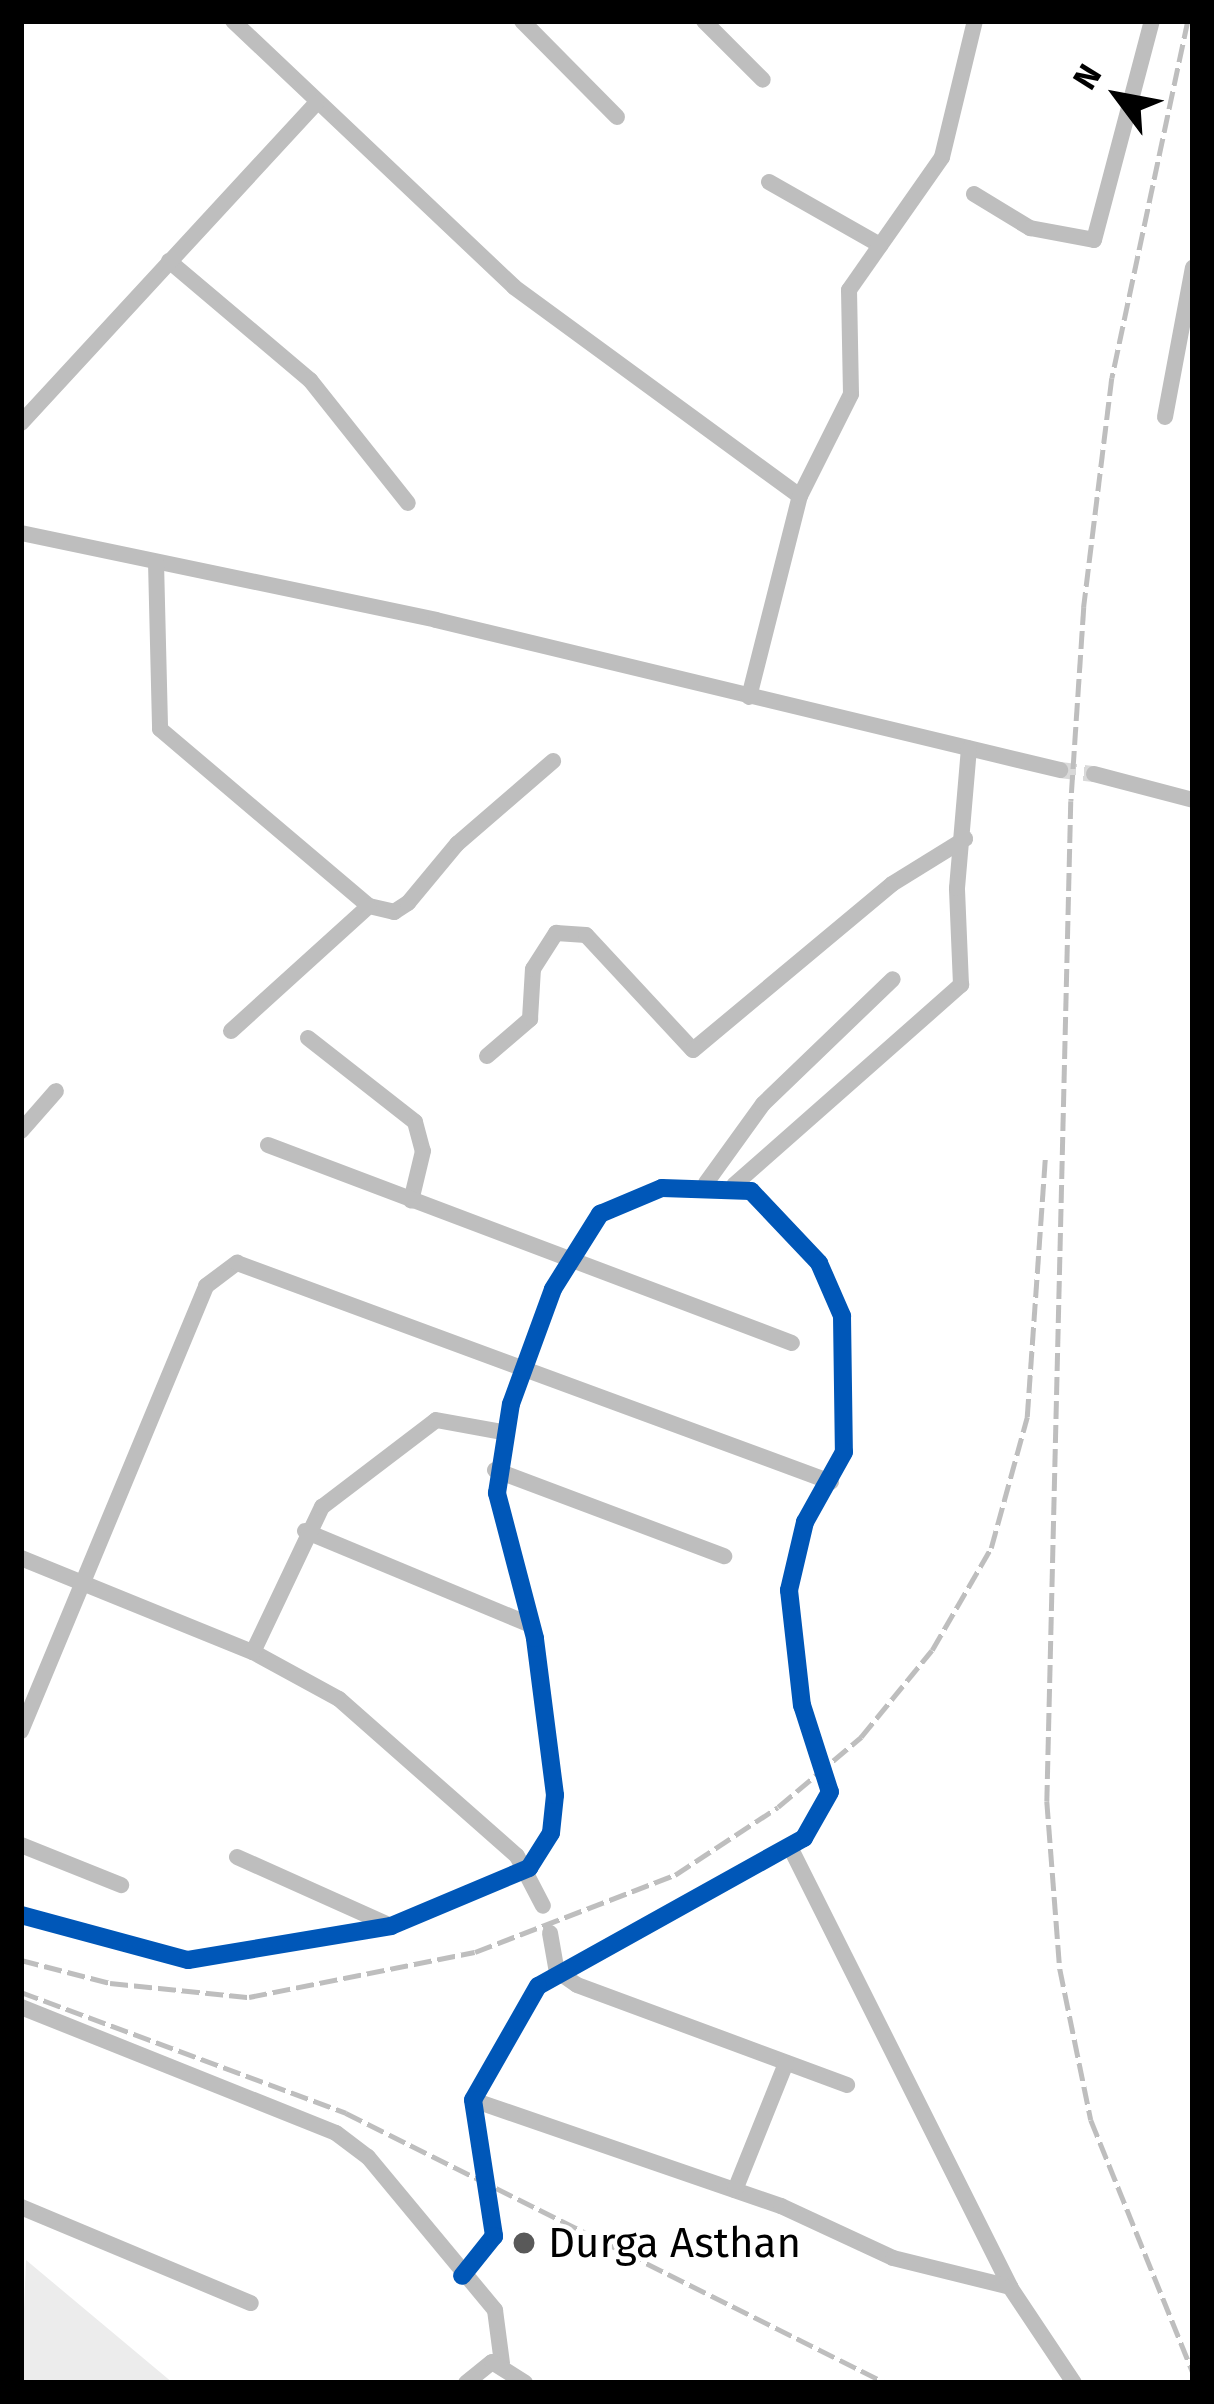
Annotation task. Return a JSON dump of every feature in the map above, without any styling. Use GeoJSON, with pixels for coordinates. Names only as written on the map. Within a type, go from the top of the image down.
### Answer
{"type":"FeatureCollection","features":[{"type":"Feature","properties":{"kind":"street"},"geometry":{"type":"LineString","coordinates":[[233,21],[514,287],[800,496]]}},
{"type":"Feature","properties":{"kind":"street"},"geometry":{"type":"LineString","coordinates":[[523,21],[617,117]]}},
{"type":"Feature","properties":{"kind":"street"},"geometry":{"type":"LineString","coordinates":[[704,21],[763,80]]}},
{"type":"Feature","properties":{"kind":"street"},"geometry":{"type":"LineString","coordinates":[[749,697],[800,496],[851,394],[849,290],[942,158],[975,21]]}},
{"type":"Feature","properties":{"kind":"street"},"geometry":{"type":"LineString","coordinates":[[974,194],[1030,228],[1094,240],[1152,21]]}},
{"type":"Feature","properties":{"kind":"street"},"geometry":{"type":"LineString","coordinates":[[21,423],[316,103]]}},
{"type":"Feature","properties":{"kind":"street"},"geometry":{"type":"LineString","coordinates":[[769,182],[880,245]]}},
{"type":"Feature","properties":{"kind":"street"},"geometry":{"type":"LineString","coordinates":[[169,261],[310,380],[407,503]]}},
{"type":"Feature","properties":{"kind":"street"},"geometry":{"type":"LineString","coordinates":[[1165,417],[1193,268]]}},
{"type":"Feature","properties":{"kind":"street"},"geometry":{"type":"LineString","coordinates":[[21,532],[1060,770]]}},
{"type":"Feature","properties":{"kind":"street"},"geometry":{"type":"LineString","coordinates":[[156,562],[160,729],[369,906],[394,912],[408,903],[457,844],[554,761]]}},
{"type":"Feature","properties":{"kind":"street"},"geometry":{"type":"LineString","coordinates":[[734,1185],[962,985],[969,749]]}},
{"type":"Feature","properties":{"kind":"street"},"geometry":{"type":"LineString","coordinates":[[1094,774],[1193,800]]}},
{"type":"Feature","properties":{"kind":"street"},"geometry":{"type":"LineString","coordinates":[[487,1056],[530,1019],[533,969],[556,933],[586,934],[675,1041],[693,1050],[892,884],[965,839]]}},
{"type":"Feature","properties":{"kind":"street"},"geometry":{"type":"LineString","coordinates":[[231,1031],[369,906]]}},
{"type":"Feature","properties":{"kind":"street"},"geometry":{"type":"LineString","coordinates":[[706,1183],[763,1104],[892,979]]}},
{"type":"Feature","properties":{"kind":"street"},"geometry":{"type":"LineString","coordinates":[[308,1038],[415,1122],[423,1150],[411,1201]]}},
{"type":"Feature","properties":{"kind":"street"},"geometry":{"type":"LineString","coordinates":[[21,1130],[56,1091]]}},
{"type":"Feature","properties":{"kind":"street"},"geometry":{"type":"LineString","coordinates":[[268,1145],[566,1262],[792,1342]]}},
{"type":"Feature","properties":{"kind":"street"},"geometry":{"type":"LineString","coordinates":[[21,1915],[188,1960],[391,1926],[529,1868],[550,1833],[555,1795],[531,1625],[495,1470],[526,1364],[566,1262],[612,1206],[706,1183],[734,1185],[772,1209],[819,1263],[842,1316],[844,1452],[799,1538],[789,1590],[802,1705],[832,1779],[819,1826],[790,1847],[557,1971],[524,2006],[473,2100],[494,2236],[462,2276]]}},
{"type":"Feature","properties":{"kind":"street"},"geometry":{"type":"LineString","coordinates":[[21,1731],[25,1708],[219,1269],[264,1267],[831,1482]]}},
{"type":"Feature","properties":{"kind":"street"},"geometry":{"type":"LineString","coordinates":[[253,1652],[305,1531],[436,1420],[503,1432]]}},
{"type":"Feature","properties":{"kind":"street"},"geometry":{"type":"LineString","coordinates":[[495,1470],[724,1556]]}},
{"type":"Feature","properties":{"kind":"street"},"geometry":{"type":"LineString","coordinates":[[305,1531],[531,1625]]}},
{"type":"Feature","properties":{"kind":"street"},"geometry":{"type":"LineString","coordinates":[[21,1558],[253,1652],[339,1699],[529,1868],[543,1906]]}},
{"type":"Feature","properties":{"kind":"street"},"geometry":{"type":"LineString","coordinates":[[21,1845],[121,1885]]}},
{"type":"Feature","properties":{"kind":"street"},"geometry":{"type":"LineString","coordinates":[[790,1847],[1010,2287],[1074,2383]]}},
{"type":"Feature","properties":{"kind":"street"},"geometry":{"type":"LineString","coordinates":[[237,1857],[391,1926]]}},
{"type":"Feature","properties":{"kind":"street"},"geometry":{"type":"LineString","coordinates":[[550,1933],[557,1971]]}},
{"type":"Feature","properties":{"kind":"street"},"geometry":{"type":"LineString","coordinates":[[557,1971],[848,2085]]}},
{"type":"Feature","properties":{"kind":"street"},"geometry":{"type":"LineString","coordinates":[[21,2007],[336,2133],[368,2157],[462,2276],[495,2310],[502,2363],[525,2383]]}},
{"type":"Feature","properties":{"kind":"street"},"geometry":{"type":"LineString","coordinates":[[735,2190],[786,2063]]}},
{"type":"Feature","properties":{"kind":"street"},"geometry":{"type":"LineString","coordinates":[[473,2100],[735,2190],[892,2258],[1010,2287]]}},
{"type":"Feature","properties":{"kind":"street"},"geometry":{"type":"LineString","coordinates":[[21,2207],[251,2303]]}},
{"type":"Feature","properties":{"kind":"street"},"geometry":{"type":"LineString","coordinates":[[466,2383],[502,2363]]}},
{"type":"Feature","properties":{"kind":"shaded area"},"geometry":{"type":"Polygon","coordinates":[[[26,2260],[173,2383],[21,2383],[26,2260]]]}},
{"type":"Feature","properties":{"kind":"tunnel"},"geometry":{"type":"LineString","coordinates":[[1060,770],[1094,774]]}},
{"type":"Feature","properties":{"kind":"railway"},"geometry":{"type":"LineString","coordinates":[[1188,21],[1112,378],[1084,607],[1071,801],[1047,1801],[1060,1969],[1091,2120],[1193,2373]]}},
{"type":"Feature","properties":{"kind":"railway"},"geometry":{"type":"LineString","coordinates":[[21,1960],[110,1983],[249,1997],[475,1952],[675,1875],[778,1807],[861,1737],[932,1650],[991,1548],[1027,1417],[1045,1160]]}},
{"type":"Feature","properties":{"kind":"railway"},"geometry":{"type":"LineString","coordinates":[[21,1992],[346,2113],[886,2383]]}},
{"type":"Feature","properties":{"kind":"cycle path"},"geometry":{"type":"LineString","coordinates":[[21,1915],[188,1960],[391,1926],[529,1868],[551,1833],[555,1795],[535,1638],[497,1493],[511,1404],[553,1289],[600,1214],[662,1188],[751,1191],[819,1263],[842,1316],[844,1452],[805,1522],[789,1590],[802,1705],[830,1792],[804,1838],[538,1986],[473,2100],[494,2236],[462,2276]]}},
{"type":"Feature","properties":{"kind":"place","name":"Durga Asthan"},"geometry":{"type":"Point","coordinates":[524,2243]}}]}
